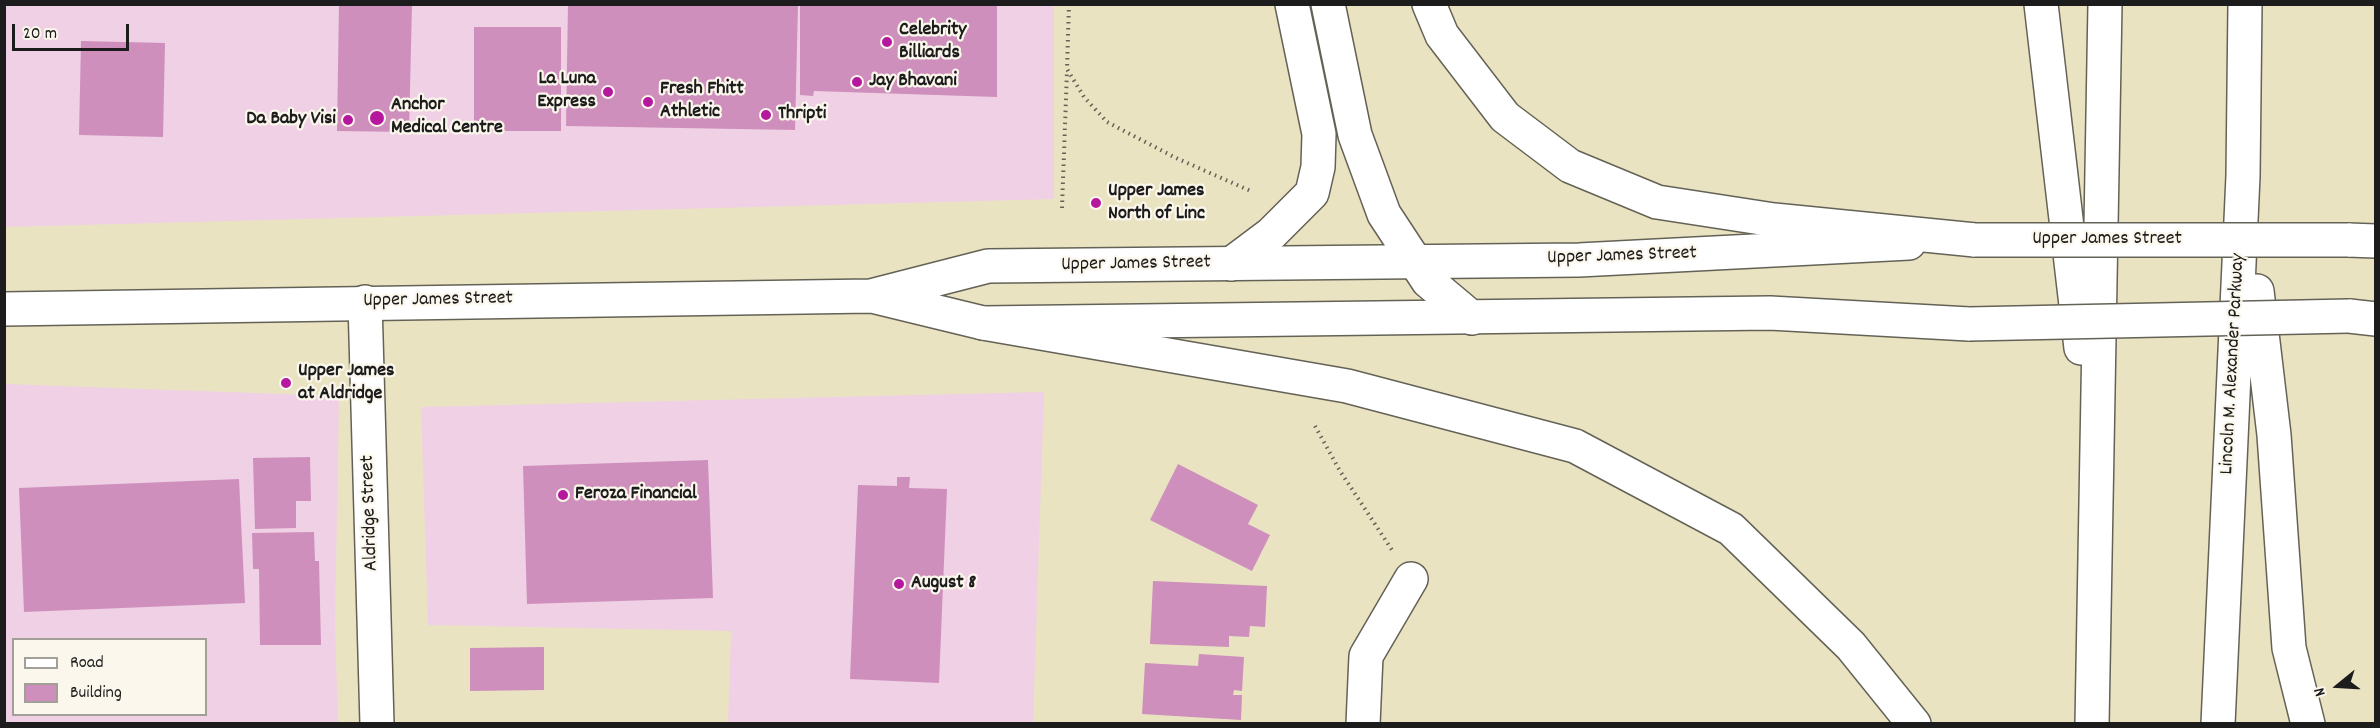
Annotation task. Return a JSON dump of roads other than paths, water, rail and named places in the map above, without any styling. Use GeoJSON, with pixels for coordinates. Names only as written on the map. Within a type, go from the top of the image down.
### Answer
{"type":"FeatureCollection","features":[{"type":"Feature","properties":{"kind":"main road"},"geometry":{"type":"LineString","coordinates":[[1231,264],[1271,234],[1312,193],[1318,167],[1319,134],[1292,4]]}},
{"type":"Feature","properties":{"kind":"main road"},"geometry":{"type":"LineString","coordinates":[[1328,4],[1355,135],[1384,214],[1428,281],[1472,318]]}},
{"type":"Feature","properties":{"kind":"main road"},"geometry":{"type":"LineString","coordinates":[[1429,4],[1442,35],[1505,117],[1570,166],[1657,202],[1774,220],[1975,240]]}},
{"type":"Feature","properties":{"kind":"main road"},"geometry":{"type":"LineString","coordinates":[[2041,4],[2097,480]]}},
{"type":"Feature","properties":{"kind":"main road"},"geometry":{"type":"LineString","coordinates":[[2092,723],[2105,4]]}},
{"type":"Feature","properties":{"kind":"main road","name":"Lincoln M. Alexander Parkway"},"geometry":{"type":"LineString","coordinates":[[2218,723],[2243,176],[2245,4]]}},
{"type":"Feature","properties":{"kind":"main road"},"geometry":{"type":"LineString","coordinates":[[2243,176],[2274,435],[2289,648],[2308,723]]}},
{"type":"Feature","properties":{"kind":"main road","name":"Upper James Street"},"geometry":{"type":"LineString","coordinates":[[4,309],[871,296],[988,266],[1579,260],[1975,240],[2362,241]]}},
{"type":"Feature","properties":{"kind":"main road","name":"Upper James Street"},"geometry":{"type":"LineString","coordinates":[[871,296],[983,323],[1770,313],[1969,324],[2367,317]]}},
{"type":"Feature","properties":{"kind":"main road","name":"Aldridge Street"},"geometry":{"type":"LineString","coordinates":[[365,302],[377,723]]}},
{"type":"Feature","properties":{"kind":"main road"},"geometry":{"type":"LineString","coordinates":[[983,323],[1347,386],[1575,446],[1731,529],[1851,646],[1914,723]]}},
{"type":"Feature","properties":{"kind":"main road"},"geometry":{"type":"LineString","coordinates":[[1363,723],[1366,656],[1411,579]]}},
{"type":"Feature","properties":{"kind":"place","name":"Celebrity Billiards"},"geometry":{"type":"Point","coordinates":[887,42]}},
{"type":"Feature","properties":{"kind":"place","name":"Jay Bhavani"},"geometry":{"type":"Point","coordinates":[857,82]}},
{"type":"Feature","properties":{"kind":"place","name":"La Luna Express"},"geometry":{"type":"Point","coordinates":[608,92]}},
{"type":"Feature","properties":{"kind":"place","name":"Fresh Fhitt Athletic"},"geometry":{"type":"Point","coordinates":[648,102]}},
{"type":"Feature","properties":{"kind":"place","name":"Thripti"},"geometry":{"type":"Point","coordinates":[766,115]}},
{"type":"Feature","properties":{"kind":"place","name":"Anchor Medical Centre"},"geometry":{"type":"Point","coordinates":[377,118]}},
{"type":"Feature","properties":{"kind":"place","name":"Da Baby Visi"},"geometry":{"type":"Point","coordinates":[348,120]}},
{"type":"Feature","properties":{"kind":"place","name":"Upper James North of Linc"},"geometry":{"type":"Point","coordinates":[1096,203]}},
{"type":"Feature","properties":{"kind":"place","name":"Upper James at Aldridge"},"geometry":{"type":"Point","coordinates":[286,383]}},
{"type":"Feature","properties":{"kind":"place","name":"Feroza Financial"},"geometry":{"type":"Point","coordinates":[563,495]}},
{"type":"Feature","properties":{"kind":"place","name":"August 8"},"geometry":{"type":"Point","coordinates":[899,584]}}]}
